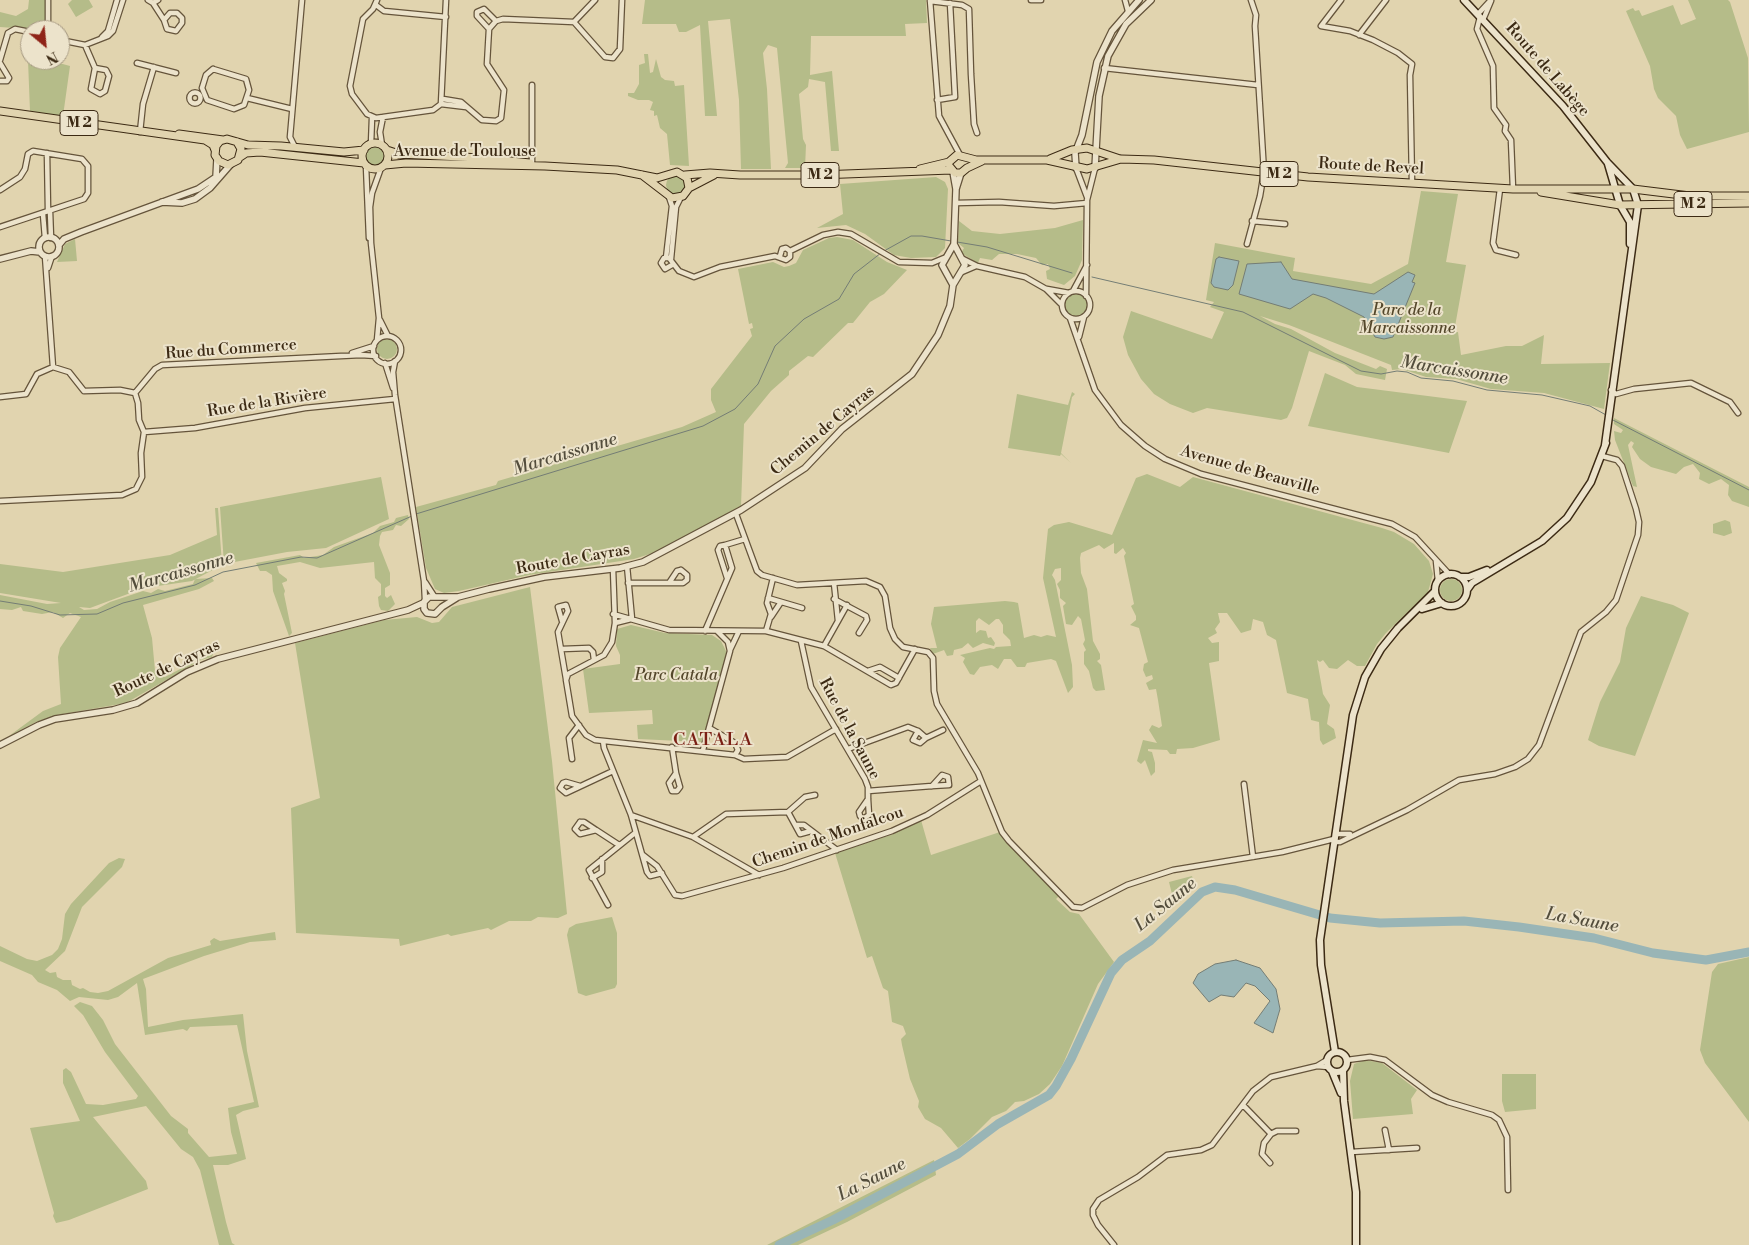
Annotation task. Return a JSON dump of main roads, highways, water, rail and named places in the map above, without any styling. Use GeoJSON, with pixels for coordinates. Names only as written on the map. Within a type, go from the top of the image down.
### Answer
{"type":"FeatureCollection","features":[{"type":"Feature","properties":{"kind":"main road","name":"Route de Labège"},"geometry":{"type":"LineString","coordinates":[[1464,0],[1557,99],[1607,162],[1632,188]]}},
{"type":"Feature","properties":{"kind":"main road","name":"M 2"},"geometry":{"type":"LineString","coordinates":[[0,111],[204,140],[213,145],[215,150]]}},
{"type":"Feature","properties":{"kind":"main road","name":"M 2"},"geometry":{"type":"LineString","coordinates":[[159,134],[195,134],[223,140]]}},
{"type":"Feature","properties":{"kind":"main road"},"geometry":{"type":"LineString","coordinates":[[230,139],[237,142],[248,145],[344,152],[364,150],[372,144],[385,148],[388,158],[383,167],[372,169],[365,164],[260,152],[246,154],[231,164],[222,163],[217,159],[215,150],[218,144],[223,140],[230,139]]}},
{"type":"Feature","properties":{"kind":"main road"},"geometry":{"type":"LineString","coordinates":[[237,142],[241,149],[240,157]]}},
{"type":"Feature","properties":{"kind":"main road","name":"Avenue de Toulouse"},"geometry":{"type":"LineString","coordinates":[[385,148],[399,154],[482,158],[545,166]]}},
{"type":"Feature","properties":{"kind":"main road","name":"Route de Revel"},"geometry":{"type":"LineString","coordinates":[[1047,160],[1077,149],[1096,150],[1120,159],[1174,162],[1308,178],[1513,190],[1632,188],[1690,196],[1749,196]]}},
{"type":"Feature","properties":{"kind":"main road"},"geometry":{"type":"LineString","coordinates":[[364,150],[365,164]]}},
{"type":"Feature","properties":{"kind":"main road"},"geometry":{"type":"LineString","coordinates":[[962,156],[968,162],[967,168]]}},
{"type":"Feature","properties":{"kind":"main road","name":"Route de Revel"},"geometry":{"type":"LineString","coordinates":[[685,175],[819,174],[920,169],[951,165],[962,156],[985,160],[1047,160],[1076,168],[1095,168],[1120,159]]}},
{"type":"Feature","properties":{"kind":"main road","name":"Route de Revel"},"geometry":{"type":"LineString","coordinates":[[951,165],[962,173],[967,168],[985,160]]}},
{"type":"Feature","properties":{"kind":"main road","name":"Route de Labège"},"geometry":{"type":"LineString","coordinates":[[1607,162],[1620,205],[1630,222],[1631,253]]}},
{"type":"Feature","properties":{"kind":"main road","name":"Avenue de Toulouse"},"geometry":{"type":"LineString","coordinates":[[383,167],[406,163],[545,166],[617,170],[642,175]]}},
{"type":"Feature","properties":{"kind":"main road"},"geometry":{"type":"LineString","coordinates":[[675,172],[685,175],[689,181],[689,188],[681,197],[666,193],[642,175],[657,178],[675,172]]}},
{"type":"Feature","properties":{"kind":"main road","name":"Route de Revel"},"geometry":{"type":"LineString","coordinates":[[689,188],[702,179],[719,174]]}},
{"type":"Feature","properties":{"kind":"main road"},"geometry":{"type":"LineString","coordinates":[[666,176],[663,184],[666,193]]}},
{"type":"Feature","properties":{"kind":"main road"},"geometry":{"type":"LineString","coordinates":[[1418,610],[1434,603],[1450,606],[1458,604],[1465,598],[1467,590],[1472,583],[1542,541],[1567,518],[1587,489],[1602,456],[1609,425],[1638,205],[1632,188]]}},
{"type":"Feature","properties":{"kind":"main road","name":"Route de Revel"},"geometry":{"type":"LineString","coordinates":[[1531,190],[1620,205],[1749,202]]}},
{"type":"Feature","properties":{"kind":"main road"},"geometry":{"type":"LineString","coordinates":[[1335,1052],[1321,965],[1321,925],[1351,726],[1360,691],[1372,664],[1385,642],[1435,591],[1438,582],[1450,574],[1460,578],[1469,577],[1514,558]]}},
{"type":"Feature","properties":{"kind":"main road"},"geometry":{"type":"LineString","coordinates":[[1460,578],[1467,590]]}},
{"type":"Feature","properties":{"kind":"main road"},"geometry":{"type":"LineString","coordinates":[[1435,591],[1442,603]]}},
{"type":"Feature","properties":{"kind":"main road"},"geometry":{"type":"LineString","coordinates":[[1335,1052],[1327,1060],[1344,1101]]}},
{"type":"Feature","properties":{"kind":"main road"},"geometry":{"type":"LineString","coordinates":[[1335,1052],[1343,1053],[1347,1060],[1343,1071],[1344,1101],[1356,1199],[1356,1245]]}},
{"type":"Feature","properties":{"kind":"main road"},"geometry":{"type":"LineString","coordinates":[[1330,1069],[1343,1071]]}},
{"type":"Feature","properties":{"kind":"water"},"geometry":{"type":"Polygon","coordinates":[[[1219,257],[1239,261],[1233,285],[1228,290],[1214,287],[1211,283],[1216,259],[1219,257]]]}},
{"type":"Feature","properties":{"kind":"water"},"geometry":{"type":"Polygon","coordinates":[[[1281,262],[1292,279],[1374,294],[1408,272],[1415,275],[1412,282],[1415,283],[1393,337],[1384,339],[1375,337],[1364,317],[1326,298],[1313,294],[1290,309],[1239,294],[1247,264],[1281,262]]]}},
{"type":"Feature","properties":{"kind":"water"},"geometry":{"type":"Polygon","coordinates":[[[1236,960],[1260,968],[1276,989],[1280,1009],[1273,1033],[1254,1023],[1270,1001],[1255,986],[1246,983],[1234,997],[1221,995],[1209,1002],[1193,983],[1198,974],[1215,964],[1236,960]]]}},
{"type":"Feature","properties":{"kind":"waterway","name":"Marcaissonne"},"geometry":{"type":"LineString","coordinates":[[884,251],[911,236],[951,241]]}},
{"type":"Feature","properties":{"kind":"waterway","name":"Marcaissonne"},"geometry":{"type":"LineString","coordinates":[[957,242],[987,247],[1072,273]]}},
{"type":"Feature","properties":{"kind":"waterway","name":"Marcaissonne"},"geometry":{"type":"LineString","coordinates":[[416,514],[703,426],[735,409],[758,384],[775,346],[804,319],[839,299],[854,274],[881,253]]}},
{"type":"Feature","properties":{"kind":"waterway","name":"Marcaissonne"},"geometry":{"type":"LineString","coordinates":[[1092,277],[1243,312],[1361,371],[1381,374],[1397,371],[1407,372],[1421,378],[1453,381],[1487,390],[1542,395],[1590,406],[1606,415]]}},
{"type":"Feature","properties":{"kind":"waterway","name":"Marcaissonne"},"geometry":{"type":"LineString","coordinates":[[1611,419],[1749,490]]}},
{"type":"Feature","properties":{"kind":"waterway","name":"Marcaissonne"},"geometry":{"type":"LineString","coordinates":[[0,601],[31,606],[60,615],[97,614],[123,603],[195,585],[223,572],[301,557],[317,558],[412,516]]}},
{"type":"Feature","properties":{"kind":"waterway","name":"La Saune"},"geometry":{"type":"LineString","coordinates":[[779,1245],[833,1220],[958,1154],[998,1124],[1049,1095],[1071,1059],[1111,973],[1122,960],[1150,941],[1202,892],[1215,887],[1235,890],[1330,918],[1380,923],[1464,921],[1519,927],[1594,938],[1653,953],[1706,960],[1749,952]]}},
{"type":"Feature","properties":{"kind":"district","name":"CATALA"},"geometry":{"type":"Point","coordinates":[713,741]}},
{"type":"Feature","properties":{"kind":"park label","name":"Parc de la Marcaissonne"},"geometry":{"type":"Point","coordinates":[1407,320]}},
{"type":"Feature","properties":{"kind":"park label","name":"Parc Catala"},"geometry":{"type":"Point","coordinates":[676,676]}}]}
